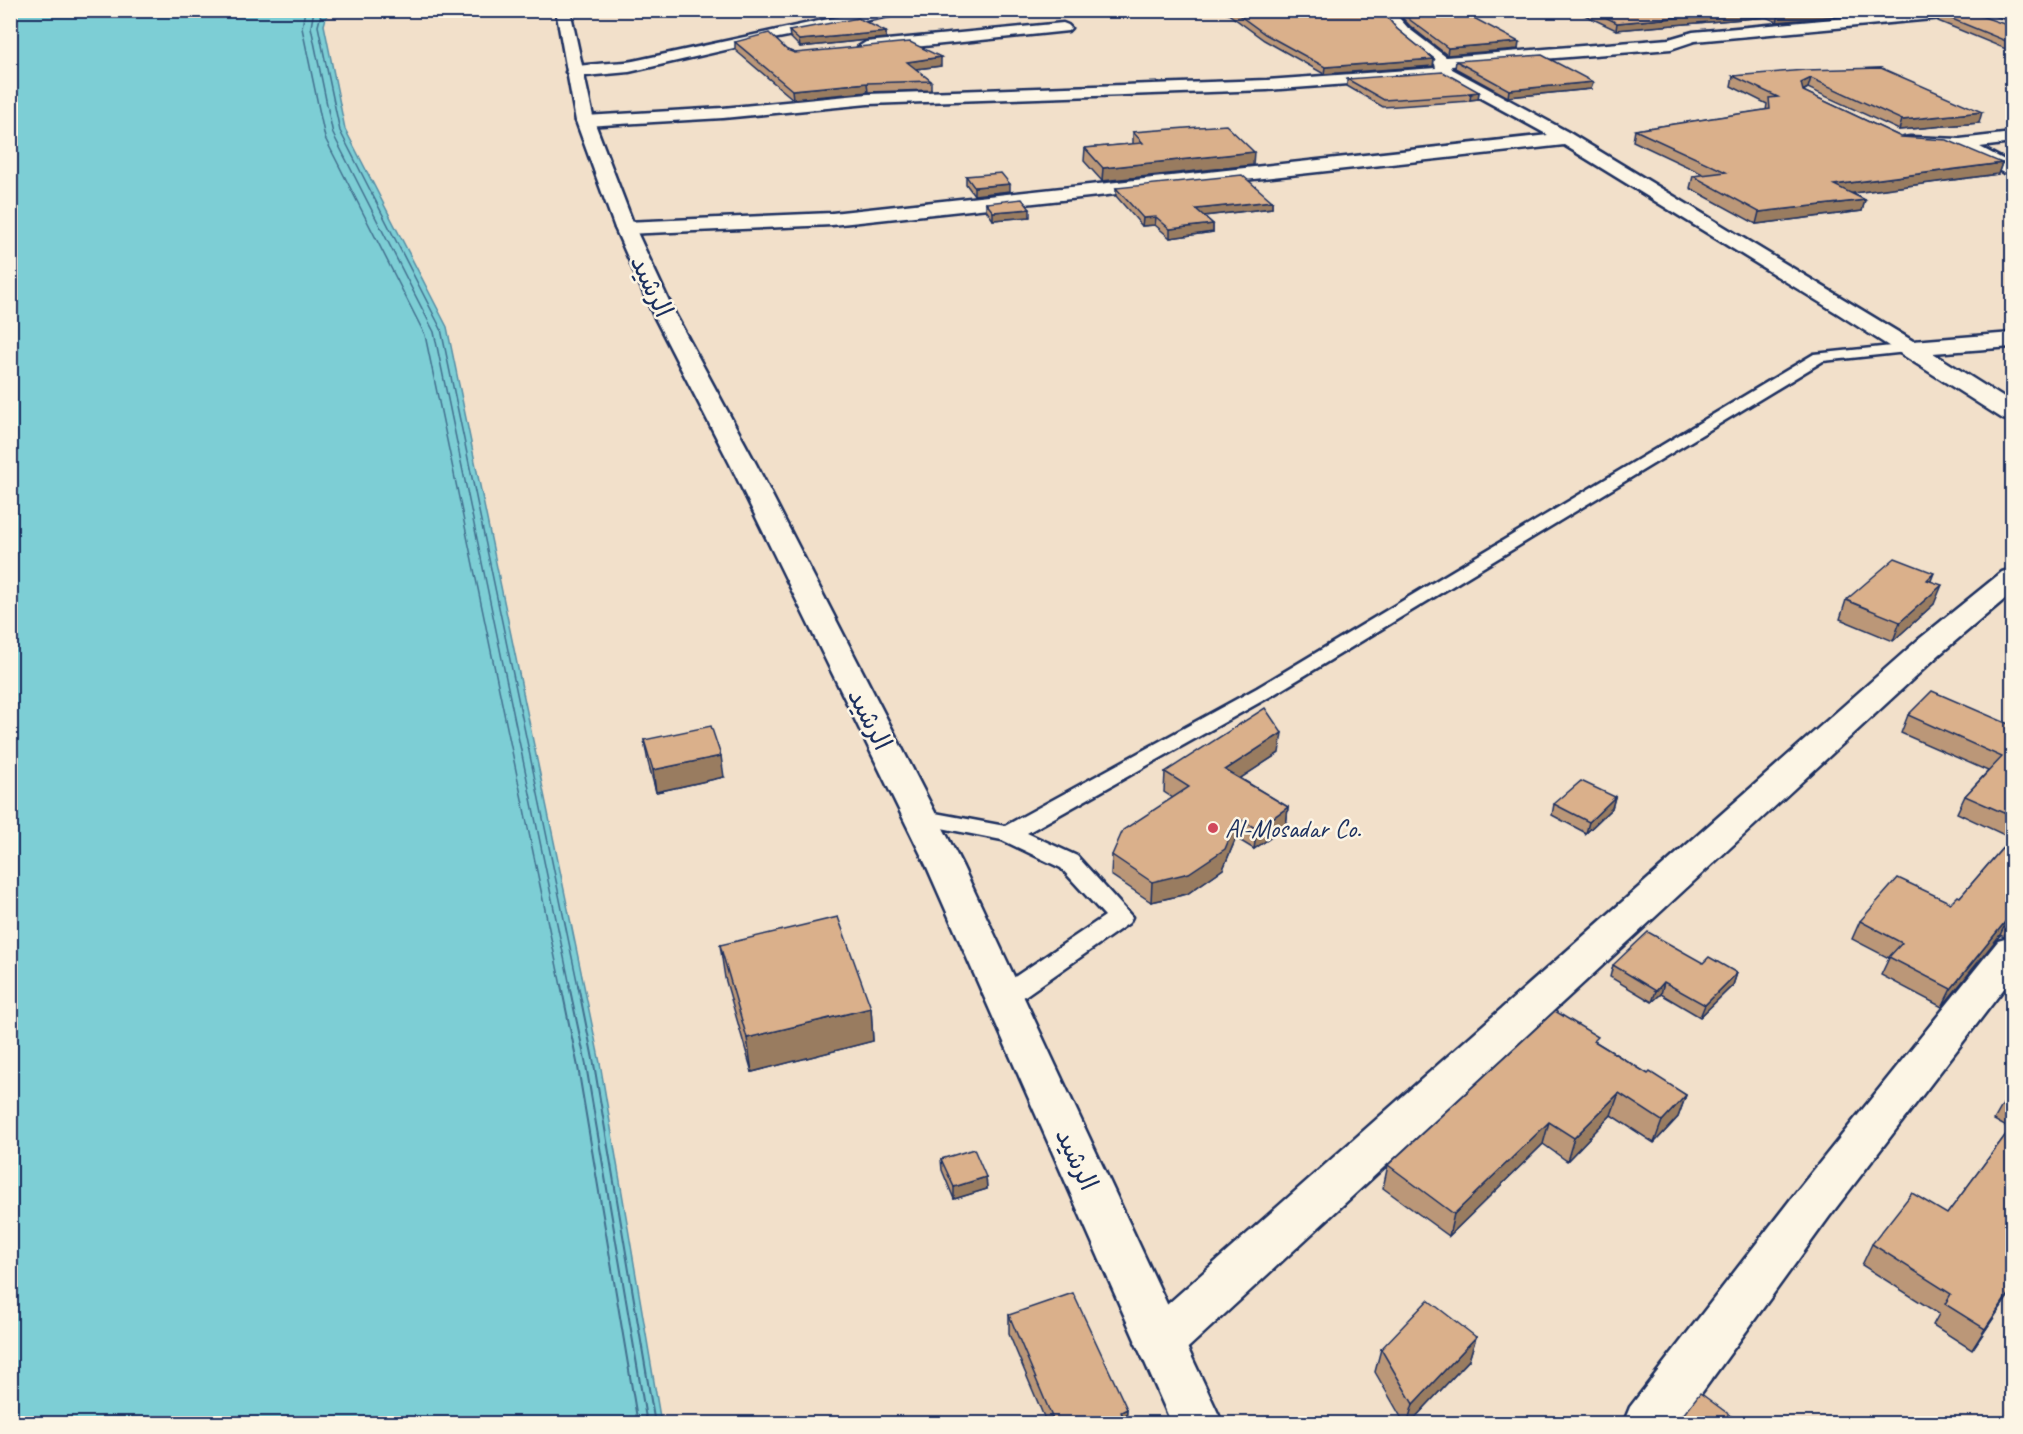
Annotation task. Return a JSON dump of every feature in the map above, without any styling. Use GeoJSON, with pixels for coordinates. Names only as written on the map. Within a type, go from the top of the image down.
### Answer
{"type":"FeatureCollection","features":[{"type":"Feature","properties":{"kind":"street","name":"الرشيد"},"geometry":{"type":"LineString","coordinates":[[563,10],[585,121],[625,228],[664,314],[748,475],[945,867],[1198,1424]]}},
{"type":"Feature","properties":{"kind":"street"},"geometry":{"type":"LineString","coordinates":[[574,72],[629,68],[773,34],[899,10]]}},
{"type":"Feature","properties":{"kind":"street"},"geometry":{"type":"LineString","coordinates":[[1384,10],[1403,31],[1443,67],[1490,93],[1911,348],[2013,414]]}},
{"type":"Feature","properties":{"kind":"street"},"geometry":{"type":"LineString","coordinates":[[585,121],[723,113],[868,99],[1267,85],[1671,44],[1693,37],[1968,13],[1988,16]]}},
{"type":"Feature","properties":{"kind":"street"},"geometry":{"type":"LineString","coordinates":[[853,48],[1063,28]]}},
{"type":"Feature","properties":{"kind":"street"},"geometry":{"type":"LineString","coordinates":[[773,34],[788,47]]}},
{"type":"Feature","properties":{"kind":"street"},"geometry":{"type":"LineString","coordinates":[[1896,137],[1905,142],[1960,144],[2013,138]]}},
{"type":"Feature","properties":{"kind":"street"},"geometry":{"type":"LineString","coordinates":[[625,228],[832,219],[1565,139]]}},
{"type":"Feature","properties":{"kind":"street"},"geometry":{"type":"LineString","coordinates":[[1960,144],[2013,171]]}},
{"type":"Feature","properties":{"kind":"street"},"geometry":{"type":"LineString","coordinates":[[1911,348],[2013,340]]}},
{"type":"Feature","properties":{"kind":"street"},"geometry":{"type":"LineString","coordinates":[[1160,1342],[1929,647],[2013,578]]}},
{"type":"Feature","properties":{"kind":"street"},"geometry":{"type":"LineString","coordinates":[[1648,1424],[1813,1204],[2013,951]]}},
{"type":"Feature","properties":{"kind":"lane"},"geometry":{"type":"LineString","coordinates":[[1008,834],[1264,692],[1820,357],[1911,348]]}},
{"type":"Feature","properties":{"kind":"lane"},"geometry":{"type":"LineString","coordinates":[[919,817],[1008,834],[1069,862],[1120,917],[1003,998]]}},
{"type":"Feature","properties":{"kind":"water"},"geometry":{"type":"Polygon","coordinates":[[[10,11],[328,11],[324,25],[345,129],[447,327],[600,1063],[661,1423],[11,1423],[10,11]]]}},
{"type":"Feature","properties":{"kind":"building"},"geometry":{"type":"Polygon","coordinates":[[[1232,10],[1381,10],[1397,29],[1434,59],[1325,67],[1265,34],[1232,10]]]}},
{"type":"Feature","properties":{"kind":"building"},"geometry":{"type":"Polygon","coordinates":[[[1402,10],[1459,10],[1519,42],[1448,48],[1410,20],[1402,10]]]}},
{"type":"Feature","properties":{"kind":"building"},"geometry":{"type":"Polygon","coordinates":[[[1591,10],[1762,10],[1617,23],[1591,10]]]}},
{"type":"Feature","properties":{"kind":"building"},"geometry":{"type":"Polygon","coordinates":[[[1769,10],[1828,10],[1779,15],[1769,10]]]}},
{"type":"Feature","properties":{"kind":"building"},"geometry":{"type":"Polygon","coordinates":[[[2002,10],[2013,10],[2013,15],[2002,10]]]}},
{"type":"Feature","properties":{"kind":"building"},"geometry":{"type":"Polygon","coordinates":[[[1966,11],[2013,27],[2013,44],[1940,14],[1966,11]]]}},
{"type":"Feature","properties":{"kind":"building"},"geometry":{"type":"Polygon","coordinates":[[[858,18],[886,32],[799,40],[789,31],[858,18]]]}},
{"type":"Feature","properties":{"kind":"building"},"geometry":{"type":"Polygon","coordinates":[[[769,33],[787,50],[795,53],[910,42],[941,57],[907,62],[931,81],[867,83],[792,90],[735,42],[769,33]]]}},
{"type":"Feature","properties":{"kind":"building"},"geometry":{"type":"Polygon","coordinates":[[[1542,55],[1593,82],[1509,90],[1456,61],[1542,55]]]}},
{"type":"Feature","properties":{"kind":"building"},"geometry":{"type":"Polygon","coordinates":[[[1881,68],[1982,112],[1902,120],[1811,78],[1801,83],[1803,91],[1901,137],[1947,140],[2002,163],[1834,185],[1865,200],[1759,212],[1693,176],[1726,172],[1635,130],[1770,109],[1769,98],[1778,97],[1733,76],[1805,70],[1881,68]]]}},
{"type":"Feature","properties":{"kind":"building"},"geometry":{"type":"Polygon","coordinates":[[[1443,72],[1479,92],[1384,100],[1347,79],[1443,72]]]}},
{"type":"Feature","properties":{"kind":"building"},"geometry":{"type":"Polygon","coordinates":[[[1226,125],[1254,152],[1103,168],[1085,148],[1143,143],[1133,132],[1226,125]]]}},
{"type":"Feature","properties":{"kind":"building"},"geometry":{"type":"Polygon","coordinates":[[[1001,173],[1010,184],[974,187],[966,176],[1001,173]]]}},
{"type":"Feature","properties":{"kind":"building"},"geometry":{"type":"Polygon","coordinates":[[[1242,175],[1272,201],[1196,209],[1213,224],[1170,229],[1156,217],[1143,218],[1116,188],[1242,175]]]}},
{"type":"Feature","properties":{"kind":"building"},"geometry":{"type":"Polygon","coordinates":[[[1022,199],[1030,209],[993,212],[986,203],[1022,199]]]}},
{"type":"Feature","properties":{"kind":"building"},"geometry":{"type":"Polygon","coordinates":[[[1895,558],[1934,573],[1927,580],[1942,585],[1900,622],[1846,600],[1895,558]]]}},
{"type":"Feature","properties":{"kind":"building"},"geometry":{"type":"Polygon","coordinates":[[[1932,691],[2013,726],[2013,817],[1965,796],[2002,757],[1908,715],[1932,691]]]}},
{"type":"Feature","properties":{"kind":"building"},"geometry":{"type":"Polygon","coordinates":[[[1265,708],[1282,733],[1225,770],[1288,807],[1257,829],[1238,818],[1225,849],[1189,873],[1152,882],[1112,855],[1123,830],[1189,787],[1165,772],[1265,708]]]}},
{"type":"Feature","properties":{"kind":"building"},"geometry":{"type":"Polygon","coordinates":[[[711,726],[721,756],[653,770],[644,740],[711,726]]]}},
{"type":"Feature","properties":{"kind":"building"},"geometry":{"type":"Polygon","coordinates":[[[1581,781],[1615,797],[1589,822],[1554,804],[1581,781]]]}},
{"type":"Feature","properties":{"kind":"building"},"geometry":{"type":"Polygon","coordinates":[[[2013,836],[2013,919],[2009,917],[1951,989],[1889,957],[1902,943],[1860,921],[1898,878],[1951,903],[1958,896],[1960,897],[2013,836]]]}},
{"type":"Feature","properties":{"kind":"building"},"geometry":{"type":"Polygon","coordinates":[[[838,917],[871,1008],[747,1038],[720,945],[838,917]]]}},
{"type":"Feature","properties":{"kind":"building"},"geometry":{"type":"Polygon","coordinates":[[[1648,932],[1703,963],[1709,957],[1737,973],[1705,1005],[1664,982],[1656,991],[1613,965],[1648,932]]]}},
{"type":"Feature","properties":{"kind":"building"},"geometry":{"type":"Polygon","coordinates":[[[1555,1011],[1598,1037],[1594,1041],[1686,1095],[1662,1121],[1619,1093],[1574,1138],[1549,1122],[1454,1214],[1388,1165],[1555,1011]]]}},
{"type":"Feature","properties":{"kind":"building"},"geometry":{"type":"Polygon","coordinates":[[[2013,1089],[2013,1103],[2006,1099],[2013,1089]]]}},
{"type":"Feature","properties":{"kind":"building"},"geometry":{"type":"Polygon","coordinates":[[[2013,1125],[2013,1287],[1985,1329],[1945,1304],[1951,1294],[1872,1244],[1912,1193],[1947,1214],[2013,1125]]]}},
{"type":"Feature","properties":{"kind":"building"},"geometry":{"type":"Polygon","coordinates":[[[974,1149],[986,1177],[954,1187],[941,1159],[974,1149]]]}},
{"type":"Feature","properties":{"kind":"building"},"geometry":{"type":"Polygon","coordinates":[[[1073,1293],[1127,1409],[1121,1412],[1126,1424],[1055,1424],[1009,1315],[1073,1293]]]}},
{"type":"Feature","properties":{"kind":"building"},"geometry":{"type":"Polygon","coordinates":[[[1428,1300],[1476,1337],[1413,1404],[1381,1349],[1428,1300]]]}},
{"type":"Feature","properties":{"kind":"building"},"geometry":{"type":"Polygon","coordinates":[[[1700,1393],[1742,1424],[1676,1424],[1700,1393]]]}},
{"type":"Feature","properties":{"kind":"place","name":"Al-Mosadar Co."},"geometry":{"type":"Point","coordinates":[1213,828]}}]}
